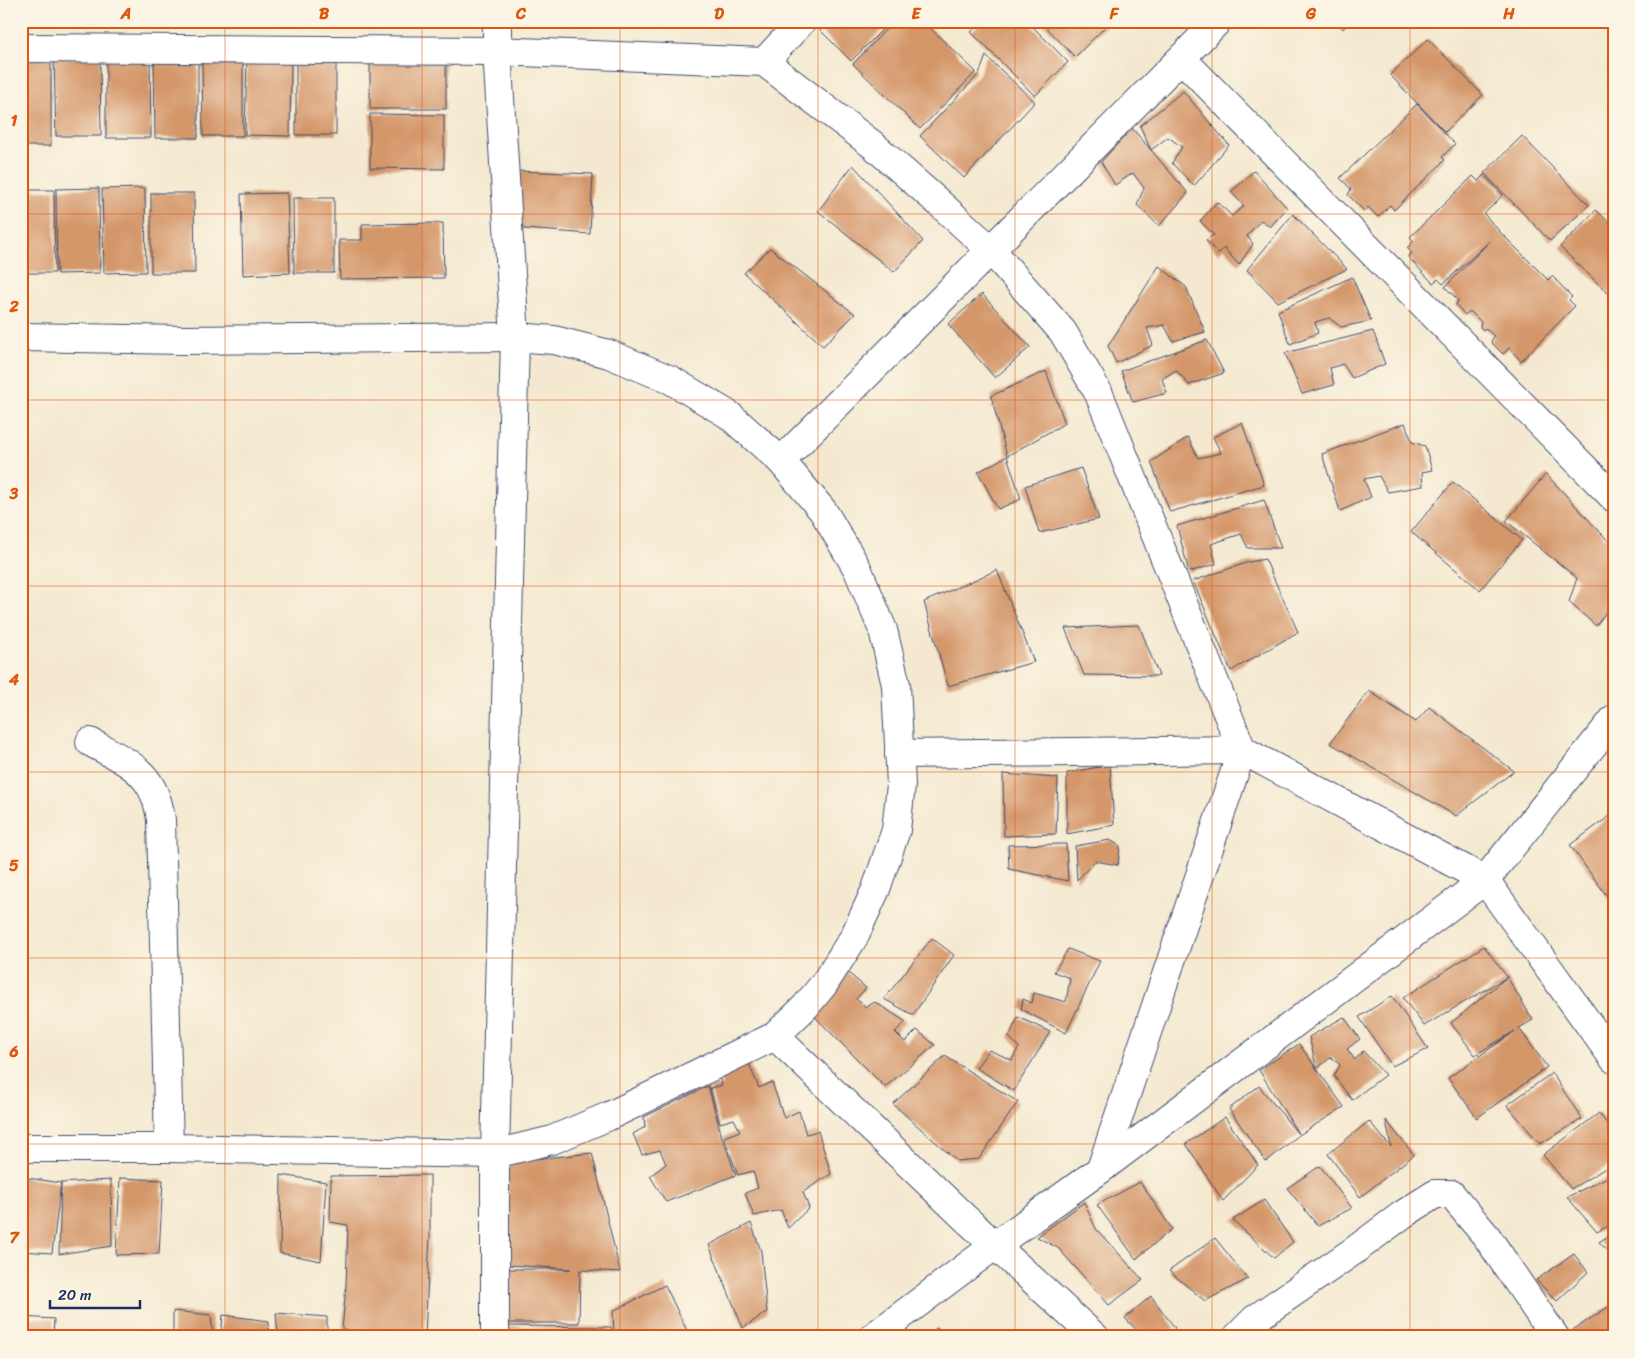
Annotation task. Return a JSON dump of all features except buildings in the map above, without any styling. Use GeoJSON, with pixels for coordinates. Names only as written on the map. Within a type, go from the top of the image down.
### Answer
{"type":"FeatureCollection","features":[{"type":"Feature","properties":{"kind":"street"},"geometry":{"type":"LineString","coordinates":[[495,1337],[495,1154],[515,337],[497,51],[497,21]]}},
{"type":"Feature","properties":{"kind":"street"},"geometry":{"type":"LineString","coordinates":[[764,62],[802,21]]}},
{"type":"Feature","properties":{"kind":"street"},"geometry":{"type":"LineString","coordinates":[[781,461],[1218,21]]}},
{"type":"Feature","properties":{"kind":"street"},"geometry":{"type":"LineString","coordinates":[[21,48],[497,51],[764,62],[873,145],[990,250],[1063,332],[1099,394],[1242,750],[1101,1169]]}},
{"type":"Feature","properties":{"kind":"street"},"geometry":{"type":"LineString","coordinates":[[1182,59],[1614,498]]}},
{"type":"Feature","properties":{"kind":"street"},"geometry":{"type":"LineString","coordinates":[[21,337],[184,340],[515,337],[554,340],[609,354],[671,380],[729,415],[781,461],[823,511],[857,568],[883,630],[896,686],[901,785],[896,830],[876,889],[854,937],[824,984],[805,1007],[776,1036],[579,1129],[552,1140],[495,1154],[169,1148],[21,1148]]}},
{"type":"Feature","properties":{"kind":"street"},"geometry":{"type":"LineString","coordinates":[[873,1337],[1101,1169],[1485,880],[1614,719]]}},
{"type":"Feature","properties":{"kind":"street"},"geometry":{"type":"LineString","coordinates":[[90,742],[132,765],[144,776],[153,789],[159,804],[161,820],[169,1148]]}},
{"type":"Feature","properties":{"kind":"street"},"geometry":{"type":"LineString","coordinates":[[899,754],[1242,750],[1485,880],[1614,1059]]}},
{"type":"Feature","properties":{"kind":"street"},"geometry":{"type":"LineString","coordinates":[[776,1036],[994,1246],[1094,1337]]}},
{"type":"Feature","properties":{"kind":"street"},"geometry":{"type":"LineString","coordinates":[[1237,1337],[1255,1319],[1410,1210],[1434,1194],[1450,1194],[1487,1237],[1554,1337]]}}]}
